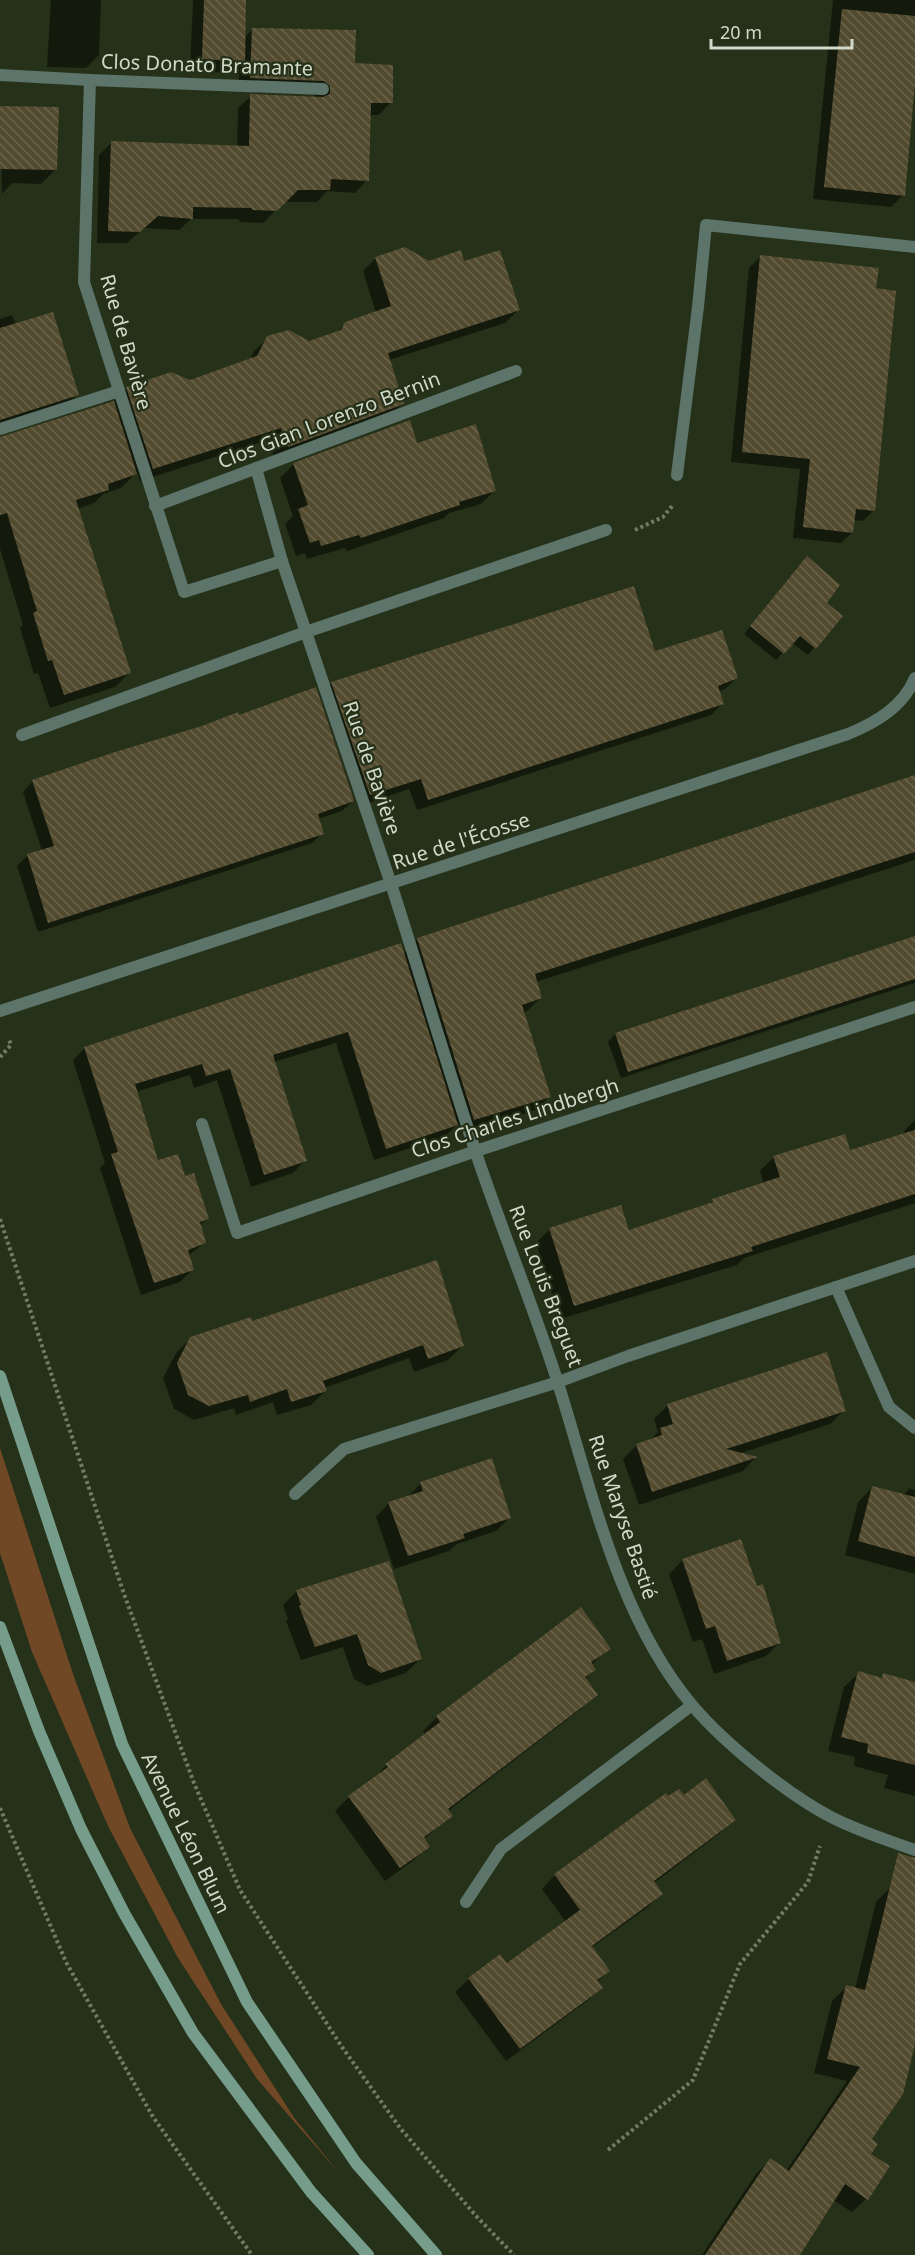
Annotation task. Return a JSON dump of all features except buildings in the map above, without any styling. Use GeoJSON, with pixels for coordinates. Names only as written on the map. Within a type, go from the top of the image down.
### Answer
{"type":"FeatureCollection","features":[{"type":"Feature","properties":{"kind":"main road","name":"Avenue Léon Blum"},"geometry":{"type":"LineString","coordinates":[[0,1376],[122,1744],[247,2002],[356,2163],[436,2255]]}},
{"type":"Feature","properties":{"kind":"main road"},"geometry":{"type":"LineString","coordinates":[[0,1627],[39,1731],[81,1829],[124,1913],[193,2033],[311,2192],[368,2255]]}},
{"type":"Feature","properties":{"kind":"street"},"geometry":{"type":"LineString","coordinates":[[0,75],[90,80]]}},
{"type":"Feature","properties":{"kind":"street","name":"Clos Donato Bramante"},"geometry":{"type":"LineString","coordinates":[[90,80],[323,89]]}},
{"type":"Feature","properties":{"kind":"street","name":"Rue de Bavière"},"geometry":{"type":"LineString","coordinates":[[90,80],[84,282],[184,592],[282,561]]}},
{"type":"Feature","properties":{"kind":"street"},"geometry":{"type":"LineString","coordinates":[[677,475],[706,225],[915,247]]}},
{"type":"Feature","properties":{"kind":"street","name":"Clos Gian Lorenzo Bernin"},"geometry":{"type":"LineString","coordinates":[[155,506],[516,371]]}},
{"type":"Feature","properties":{"kind":"street"},"geometry":{"type":"LineString","coordinates":[[0,429],[119,391]]}},
{"type":"Feature","properties":{"kind":"street","name":"Rue de Bavière"},"geometry":{"type":"LineString","coordinates":[[256,468],[282,561],[391,884]]}},
{"type":"Feature","properties":{"kind":"street"},"geometry":{"type":"LineString","coordinates":[[22,735],[306,632],[606,530]]}},
{"type":"Feature","properties":{"kind":"street","name":"Rue de l'Écosse"},"geometry":{"type":"LineString","coordinates":[[0,1011],[848,734],[872,725],[894,707],[915,678]]}},
{"type":"Feature","properties":{"kind":"street","name":"Rue Louis Breguet"},"geometry":{"type":"LineString","coordinates":[[391,884],[476,1151],[558,1382],[628,1356],[915,1261]]}},
{"type":"Feature","properties":{"kind":"street","name":"Clos Charles Lindbergh"},"geometry":{"type":"LineString","coordinates":[[202,1124],[237,1233],[476,1151],[915,1007]]}},
{"type":"Feature","properties":{"kind":"street"},"geometry":{"type":"LineString","coordinates":[[836,1287],[889,1407],[915,1428]]}},
{"type":"Feature","properties":{"kind":"street"},"geometry":{"type":"LineString","coordinates":[[295,1494],[344,1449],[558,1382]]}},
{"type":"Feature","properties":{"kind":"street","name":"Rue Maryse Bastié"},"geometry":{"type":"LineString","coordinates":[[558,1382],[610,1552],[631,1604],[658,1656],[692,1705],[738,1750],[782,1785],[831,1817],[915,1850]]}},
{"type":"Feature","properties":{"kind":"street"},"geometry":{"type":"LineString","coordinates":[[466,1902],[501,1849],[692,1705]]}},
{"type":"Feature","properties":{"kind":"path"},"geometry":{"type":"LineString","coordinates":[[606,530],[619,533],[642,528],[663,518],[676,501],[677,475]]}},
{"type":"Feature","properties":{"kind":"path"},"geometry":{"type":"LineString","coordinates":[[0,1057],[11,1045]]}},
{"type":"Feature","properties":{"kind":"path"},"geometry":{"type":"LineString","coordinates":[[0,1219],[124,1594],[194,1783],[240,1890],[342,2047],[400,2128],[477,2217],[514,2255]]}},
{"type":"Feature","properties":{"kind":"path"},"geometry":{"type":"LineString","coordinates":[[0,1808],[66,1962],[153,2117],[252,2255]]}},
{"type":"Feature","properties":{"kind":"path"},"geometry":{"type":"LineString","coordinates":[[608,2150],[693,2080],[740,1964],[808,1882],[831,1817]]}},
{"type":"Feature","properties":{"kind":"shaded area"},"geometry":{"type":"Polygon","coordinates":[[[0,1448],[73,1674],[130,1828],[221,2004],[295,2119],[340,2174],[257,2079],[178,1958],[108,1826],[32,1652],[0,1553],[0,1448]]]}}]}
